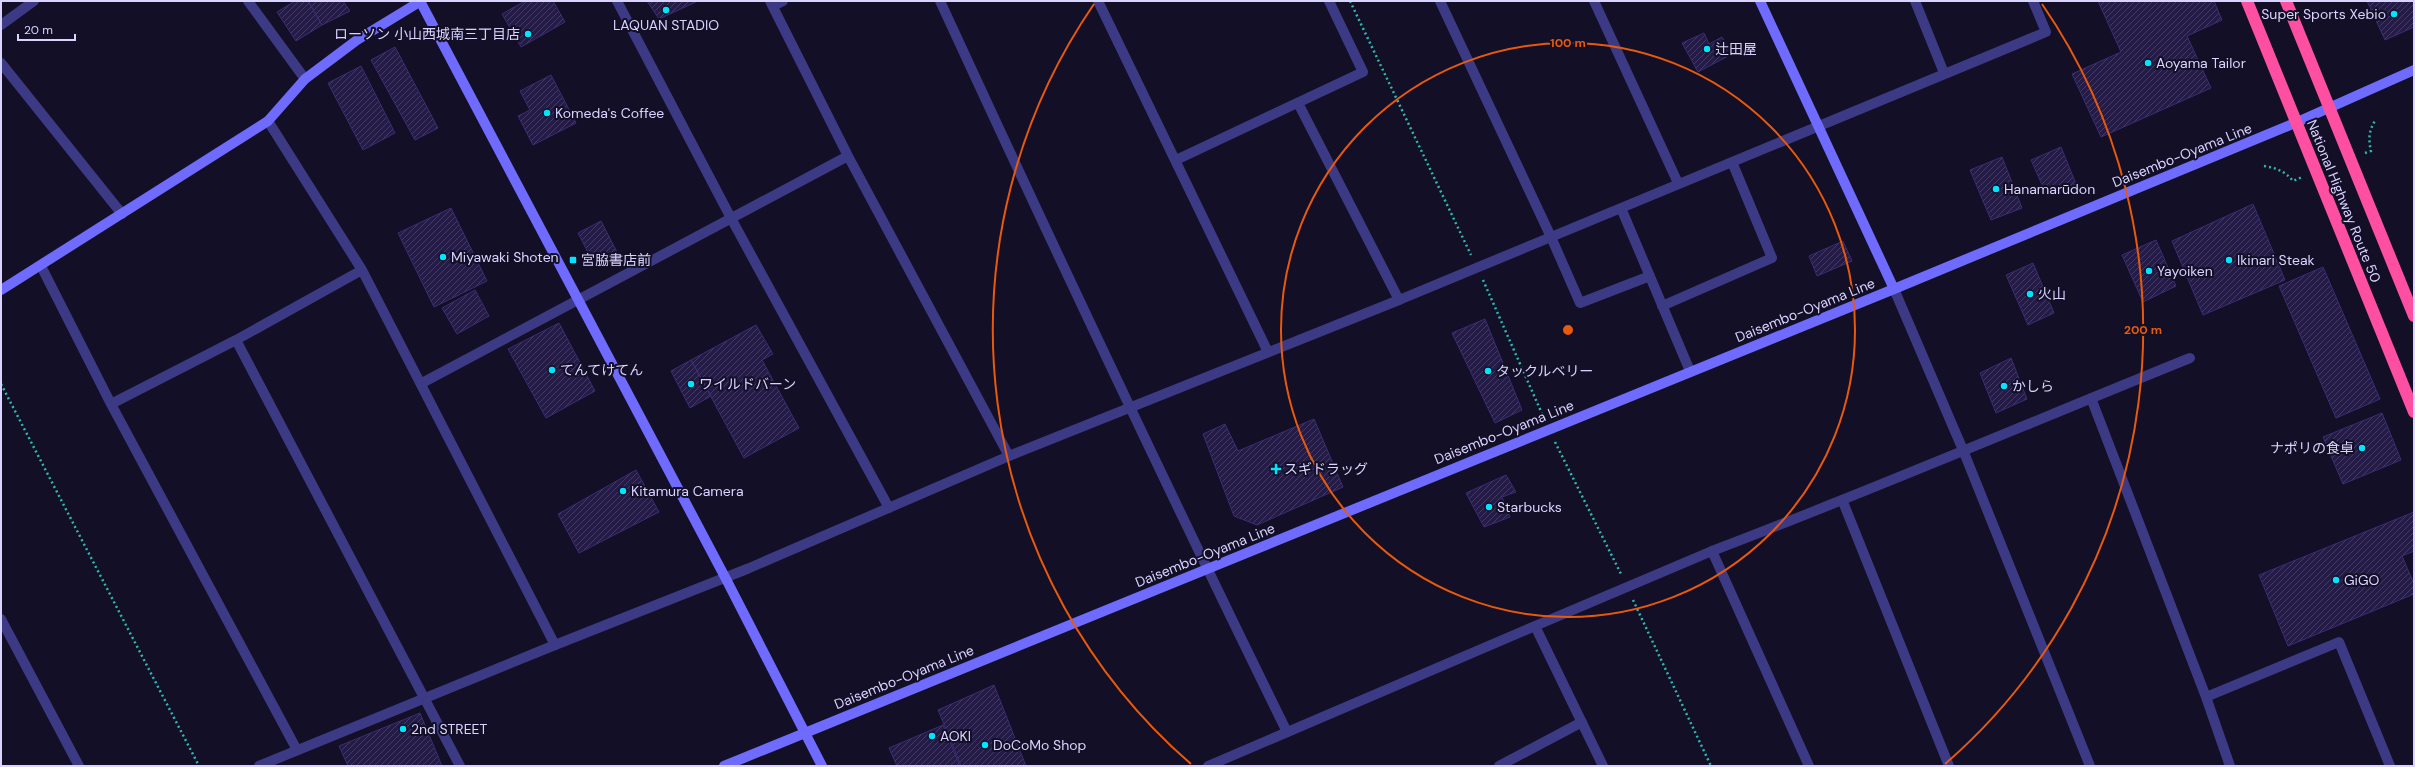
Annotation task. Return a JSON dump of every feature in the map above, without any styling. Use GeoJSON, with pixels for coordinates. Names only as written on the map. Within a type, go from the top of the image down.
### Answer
{"type":"FeatureCollection","features":[{"type":"Feature","properties":{"kind":"highway","name":"National Highway Route 50"},"geometry":{"type":"LineString","coordinates":[[2246,1],[2414,412]]}},
{"type":"Feature","properties":{"kind":"highway","name":"National Highway Route 50"},"geometry":{"type":"LineString","coordinates":[[2286,1],[2329,109],[2412,303],[2414,316]]}},
{"type":"Feature","properties":{"kind":"main road"},"geometry":{"type":"LineString","coordinates":[[1,290],[268,121],[305,79],[357,40],[420,1],[726,579],[822,766]]}},
{"type":"Feature","properties":{"kind":"main road"},"geometry":{"type":"LineString","coordinates":[[1760,1],[1894,289]]}},
{"type":"Feature","properties":{"kind":"main road","name":"Daisembo-Oyama Line"},"geometry":{"type":"LineString","coordinates":[[724,766],[1894,289],[2329,109],[2414,70]]}},
{"type":"Feature","properties":{"kind":"street"},"geometry":{"type":"LineString","coordinates":[[1,25],[34,1]]}},
{"type":"Feature","properties":{"kind":"street"},"geometry":{"type":"LineString","coordinates":[[248,1],[305,79]]}},
{"type":"Feature","properties":{"kind":"street"},"geometry":{"type":"LineString","coordinates":[[617,1],[732,220],[889,508]]}},
{"type":"Feature","properties":{"kind":"street"},"geometry":{"type":"LineString","coordinates":[[783,1],[772,3],[848,156],[1009,456]]}},
{"type":"Feature","properties":{"kind":"street"},"geometry":{"type":"LineString","coordinates":[[940,1],[1054,249],[1131,406],[1207,569],[1287,732]]}},
{"type":"Feature","properties":{"kind":"street"},"geometry":{"type":"LineString","coordinates":[[1098,1],[1268,352]]}},
{"type":"Feature","properties":{"kind":"street"},"geometry":{"type":"LineString","coordinates":[[1176,160],[1363,72],[1329,1]]}},
{"type":"Feature","properties":{"kind":"street"},"geometry":{"type":"LineString","coordinates":[[1440,1],[1551,237],[1580,303],[1650,276]]}},
{"type":"Feature","properties":{"kind":"street"},"geometry":{"type":"LineString","coordinates":[[1594,1],[1678,183]]}},
{"type":"Feature","properties":{"kind":"street"},"geometry":{"type":"LineString","coordinates":[[1914,1],[1944,73]]}},
{"type":"Feature","properties":{"kind":"street"},"geometry":{"type":"LineString","coordinates":[[259,766],[425,697],[726,579],[1009,456],[1478,268],[1678,183],[1819,128],[1944,73],[2046,32],[2034,1]]}},
{"type":"Feature","properties":{"kind":"street"},"geometry":{"type":"LineString","coordinates":[[1,63],[122,214]]}},
{"type":"Feature","properties":{"kind":"street"},"geometry":{"type":"LineString","coordinates":[[1298,103],[1399,300]]}},
{"type":"Feature","properties":{"kind":"street"},"geometry":{"type":"LineString","coordinates":[[268,121],[362,270],[555,645]]}},
{"type":"Feature","properties":{"kind":"street"},"geometry":{"type":"LineString","coordinates":[[422,384],[577,300],[732,220],[848,156]]}},
{"type":"Feature","properties":{"kind":"street"},"geometry":{"type":"LineString","coordinates":[[1662,306],[1772,258],[1732,162]]}},
{"type":"Feature","properties":{"kind":"street"},"geometry":{"type":"LineString","coordinates":[[1620,208],[1690,371]]}},
{"type":"Feature","properties":{"kind":"street"},"geometry":{"type":"LineString","coordinates":[[40,266],[111,404],[296,750]]}},
{"type":"Feature","properties":{"kind":"street"},"geometry":{"type":"LineString","coordinates":[[111,404],[236,340],[362,270]]}},
{"type":"Feature","properties":{"kind":"street"},"geometry":{"type":"LineString","coordinates":[[1894,289],[1963,450],[2090,766]]}},
{"type":"Feature","properties":{"kind":"street"},"geometry":{"type":"LineString","coordinates":[[236,340],[460,766]]}},
{"type":"Feature","properties":{"kind":"street"},"geometry":{"type":"LineString","coordinates":[[1208,766],[1627,586],[1712,551],[1843,502],[1963,450],[2190,358]]}},
{"type":"Feature","properties":{"kind":"street"},"geometry":{"type":"LineString","coordinates":[[2091,398],[2206,697],[2230,766]]}},
{"type":"Feature","properties":{"kind":"street"},"geometry":{"type":"LineString","coordinates":[[1843,502],[1950,766]]}},
{"type":"Feature","properties":{"kind":"street"},"geometry":{"type":"LineString","coordinates":[[1712,551],[1809,766]]}},
{"type":"Feature","properties":{"kind":"street"},"geometry":{"type":"LineString","coordinates":[[1,619],[80,766]]}},
{"type":"Feature","properties":{"kind":"street"},"geometry":{"type":"LineString","coordinates":[[1535,626],[1603,766]]}},
{"type":"Feature","properties":{"kind":"street"},"geometry":{"type":"LineString","coordinates":[[2206,697],[2339,642],[2390,766]]}},
{"type":"Feature","properties":{"kind":"street"},"geometry":{"type":"LineString","coordinates":[[1499,766],[1582,722]]}},
{"type":"Feature","properties":{"kind":"path"},"geometry":{"type":"LineString","coordinates":[[1350,1],[1478,268],[1549,430],[1627,586],[1711,766]]}},
{"type":"Feature","properties":{"kind":"path"},"geometry":{"type":"LineString","coordinates":[[2370,151],[2368,141],[2370,129],[2376,119]]}},
{"type":"Feature","properties":{"kind":"path"},"geometry":{"type":"LineString","coordinates":[[2264,166],[2276,168],[2287,174],[2293,181]]}},
{"type":"Feature","properties":{"kind":"path"},"geometry":{"type":"LineString","coordinates":[[1,384],[199,766]]}},
{"type":"Feature","properties":{"kind":"building"},"geometry":{"type":"Polygon","coordinates":[[[295,1],[308,1],[322,25],[296,41],[277,12],[295,1]]]}},
{"type":"Feature","properties":{"kind":"building"},"geometry":{"type":"Polygon","coordinates":[[[308,1],[343,1],[350,11],[322,25],[308,1]]]}},
{"type":"Feature","properties":{"kind":"building","name":"ローソン 小山西城南三丁目店"},"geometry":{"type":"Polygon","coordinates":[[[525,1],[553,1],[565,22],[521,47],[502,14],[525,1]]]}},
{"type":"Feature","properties":{"kind":"building","name":"LAQUAN STADIO"},"geometry":{"type":"Polygon","coordinates":[[[647,1],[698,1],[659,19],[647,1]]]}},
{"type":"Feature","properties":{"kind":"building","name":"Aoyama Tailor"},"geometry":{"type":"Polygon","coordinates":[[[2098,1],[2214,1],[2222,20],[2187,36],[2211,88],[2101,137],[2072,74],[2121,52],[2098,1]]]}},
{"type":"Feature","properties":{"kind":"building","name":"Super Sports Xebio"},"geometry":{"type":"Polygon","coordinates":[[[2367,1],[2414,1],[2414,27],[2385,40],[2367,1]]]}},
{"type":"Feature","properties":{"kind":"building","name":"辻田屋"},"geometry":{"type":"Polygon","coordinates":[[[1704,33],[1709,44],[1722,37],[1732,54],[1698,72],[1682,43],[1704,33]]]}},
{"type":"Feature","properties":{"kind":"building"},"geometry":{"type":"Polygon","coordinates":[[[395,47],[438,128],[415,140],[371,60],[395,47]]]}},
{"type":"Feature","properties":{"kind":"building"},"geometry":{"type":"Polygon","coordinates":[[[361,66],[395,133],[363,150],[328,83],[361,66]]]}},
{"type":"Feature","properties":{"kind":"building","name":"Komeda's Coffee"},"geometry":{"type":"Polygon","coordinates":[[[551,75],[576,123],[533,145],[518,116],[530,110],[520,91],[551,75]]]}},
{"type":"Feature","properties":{"kind":"building"},"geometry":{"type":"Polygon","coordinates":[[[2061,147],[2076,184],[2047,196],[2031,160],[2061,147]]]}},
{"type":"Feature","properties":{"kind":"building","name":"Hanamarūdon"},"geometry":{"type":"Polygon","coordinates":[[[2002,157],[2022,208],[1991,220],[1970,170],[2002,157]]]}},
{"type":"Feature","properties":{"kind":"building","name":"Ikinari Steak"},"geometry":{"type":"Polygon","coordinates":[[[2253,204],[2285,280],[2203,315],[2172,241],[2253,204]]]}},
{"type":"Feature","properties":{"kind":"building","name":"Miyawaki Shoten"},"geometry":{"type":"Polygon","coordinates":[[[451,208],[487,281],[434,307],[398,233],[451,208]]]}},
{"type":"Feature","properties":{"kind":"building"},"geometry":{"type":"Polygon","coordinates":[[[601,221],[618,254],[595,266],[578,233],[601,221]]]}},
{"type":"Feature","properties":{"kind":"building","name":"Yayoiken"},"geometry":{"type":"Polygon","coordinates":[[[2156,240],[2176,286],[2143,302],[2122,255],[2156,240]]]}},
{"type":"Feature","properties":{"kind":"building"},"geometry":{"type":"Polygon","coordinates":[[[1843,241],[1852,261],[1817,276],[1809,256],[1843,241]]]}},
{"type":"Feature","properties":{"kind":"building","name":"火山"},"geometry":{"type":"Polygon","coordinates":[[[2033,263],[2054,313],[2028,325],[2006,275],[2033,263]]]}},
{"type":"Feature","properties":{"kind":"building"},"geometry":{"type":"Polygon","coordinates":[[[2323,267],[2380,399],[2336,418],[2279,286],[2323,267]]]}},
{"type":"Feature","properties":{"kind":"building"},"geometry":{"type":"Polygon","coordinates":[[[475,290],[489,316],[457,334],[442,308],[475,290]]]}},
{"type":"Feature","properties":{"kind":"building","name":"タックルベリー"},"geometry":{"type":"Polygon","coordinates":[[[1485,319],[1522,410],[1495,423],[1452,333],[1485,319]]]}},
{"type":"Feature","properties":{"kind":"building","name":"てんてけてん"},"geometry":{"type":"Polygon","coordinates":[[[559,323],[595,391],[546,418],[508,349],[559,323]]]}},
{"type":"Feature","properties":{"kind":"building"},"geometry":{"type":"Polygon","coordinates":[[[756,325],[773,354],[762,360],[799,428],[744,458],[691,360],[756,325]]]}},
{"type":"Feature","properties":{"kind":"building","name":"かしら"},"geometry":{"type":"Polygon","coordinates":[[[2011,358],[2027,399],[1996,413],[1980,373],[2011,358]]]}},
{"type":"Feature","properties":{"kind":"building","name":"ワイルドバーン"},"geometry":{"type":"Polygon","coordinates":[[[691,360],[711,396],[690,408],[671,371],[691,360]]]}},
{"type":"Feature","properties":{"kind":"building","name":"ナポリの食卓"},"geometry":{"type":"Polygon","coordinates":[[[2382,413],[2401,460],[2343,484],[2323,437],[2382,413]]]}},
{"type":"Feature","properties":{"kind":"building","name":"スギドラッグ"},"geometry":{"type":"Polygon","coordinates":[[[1314,419],[1343,487],[1257,525],[1234,516],[1203,434],[1225,424],[1238,451],[1314,419]]]}},
{"type":"Feature","properties":{"kind":"building","name":"Kitamura Camera"},"geometry":{"type":"Polygon","coordinates":[[[636,470],[659,512],[579,553],[558,514],[636,470]]]}},
{"type":"Feature","properties":{"kind":"building","name":"Starbucks"},"geometry":{"type":"Polygon","coordinates":[[[1506,475],[1516,492],[1502,497],[1510,517],[1484,527],[1466,493],[1506,475]]]}},
{"type":"Feature","properties":{"kind":"building","name":"GiGO"},"geometry":{"type":"Polygon","coordinates":[[[2414,512],[2414,551],[2402,556],[2414,584],[2414,594],[2288,646],[2259,575],[2414,512]]]}},
{"type":"Feature","properties":{"kind":"building","name":"DoCoMo Shop"},"geometry":{"type":"Polygon","coordinates":[[[994,685],[1026,766],[961,766],[938,710],[994,685]]]}},
{"type":"Feature","properties":{"kind":"building","name":"2nd STREET"},"geometry":{"type":"Polygon","coordinates":[[[420,713],[442,766],[348,766],[339,746],[420,713]]]}},
{"type":"Feature","properties":{"kind":"building","name":"AOKI"},"geometry":{"type":"Polygon","coordinates":[[[943,725],[960,766],[897,766],[889,748],[943,725]]]}},
{"type":"Feature","properties":{"kind":"place","name":"LAQUAN STADIO"},"geometry":{"type":"Point","coordinates":[666,10]}},
{"type":"Feature","properties":{"kind":"place","name":"Super Sports Xebio"},"geometry":{"type":"Point","coordinates":[2394,14]}},
{"type":"Feature","properties":{"kind":"place","name":"ローソン 小山西城南三丁目店"},"geometry":{"type":"Point","coordinates":[528,34]}},
{"type":"Feature","properties":{"kind":"place","name":"辻田屋"},"geometry":{"type":"Point","coordinates":[1707,49]}},
{"type":"Feature","properties":{"kind":"place","name":"Aoyama Tailor"},"geometry":{"type":"Point","coordinates":[2148,63]}},
{"type":"Feature","properties":{"kind":"place","name":"Komeda's Coffee"},"geometry":{"type":"Point","coordinates":[547,113]}},
{"type":"Feature","properties":{"kind":"place","name":"Hanamarūdon"},"geometry":{"type":"Point","coordinates":[1996,189]}},
{"type":"Feature","properties":{"kind":"place","name":"Miyawaki Shoten"},"geometry":{"type":"Point","coordinates":[443,257]}},
{"type":"Feature","properties":{"kind":"place","name":"宮脇書店前"},"geometry":{"type":"Point","coordinates":[573,260]}},
{"type":"Feature","properties":{"kind":"place","name":"Ikinari Steak"},"geometry":{"type":"Point","coordinates":[2229,260]}},
{"type":"Feature","properties":{"kind":"place","name":"Yayoiken"},"geometry":{"type":"Point","coordinates":[2149,271]}},
{"type":"Feature","properties":{"kind":"place","name":"火山"},"geometry":{"type":"Point","coordinates":[2030,294]}},
{"type":"Feature","properties":{"kind":"place","name":"てんてけてん"},"geometry":{"type":"Point","coordinates":[552,370]}},
{"type":"Feature","properties":{"kind":"place","name":"タックルベリー"},"geometry":{"type":"Point","coordinates":[1488,371]}},
{"type":"Feature","properties":{"kind":"place","name":"ワイルドバーン"},"geometry":{"type":"Point","coordinates":[691,384]}},
{"type":"Feature","properties":{"kind":"place","name":"かしら"},"geometry":{"type":"Point","coordinates":[2004,386]}},
{"type":"Feature","properties":{"kind":"place","name":"ナポリの食卓"},"geometry":{"type":"Point","coordinates":[2362,448]}},
{"type":"Feature","properties":{"kind":"place","name":"スギドラッグ"},"geometry":{"type":"Point","coordinates":[1276,469]}},
{"type":"Feature","properties":{"kind":"place","name":"Kitamura Camera"},"geometry":{"type":"Point","coordinates":[623,491]}},
{"type":"Feature","properties":{"kind":"place","name":"Starbucks"},"geometry":{"type":"Point","coordinates":[1489,507]}},
{"type":"Feature","properties":{"kind":"place","name":"GiGO"},"geometry":{"type":"Point","coordinates":[2336,580]}},
{"type":"Feature","properties":{"kind":"place","name":"2nd STREET"},"geometry":{"type":"Point","coordinates":[403,729]}},
{"type":"Feature","properties":{"kind":"place","name":"AOKI"},"geometry":{"type":"Point","coordinates":[932,736]}},
{"type":"Feature","properties":{"kind":"place","name":"DoCoMo Shop"},"geometry":{"type":"Point","coordinates":[985,745]}}]}
